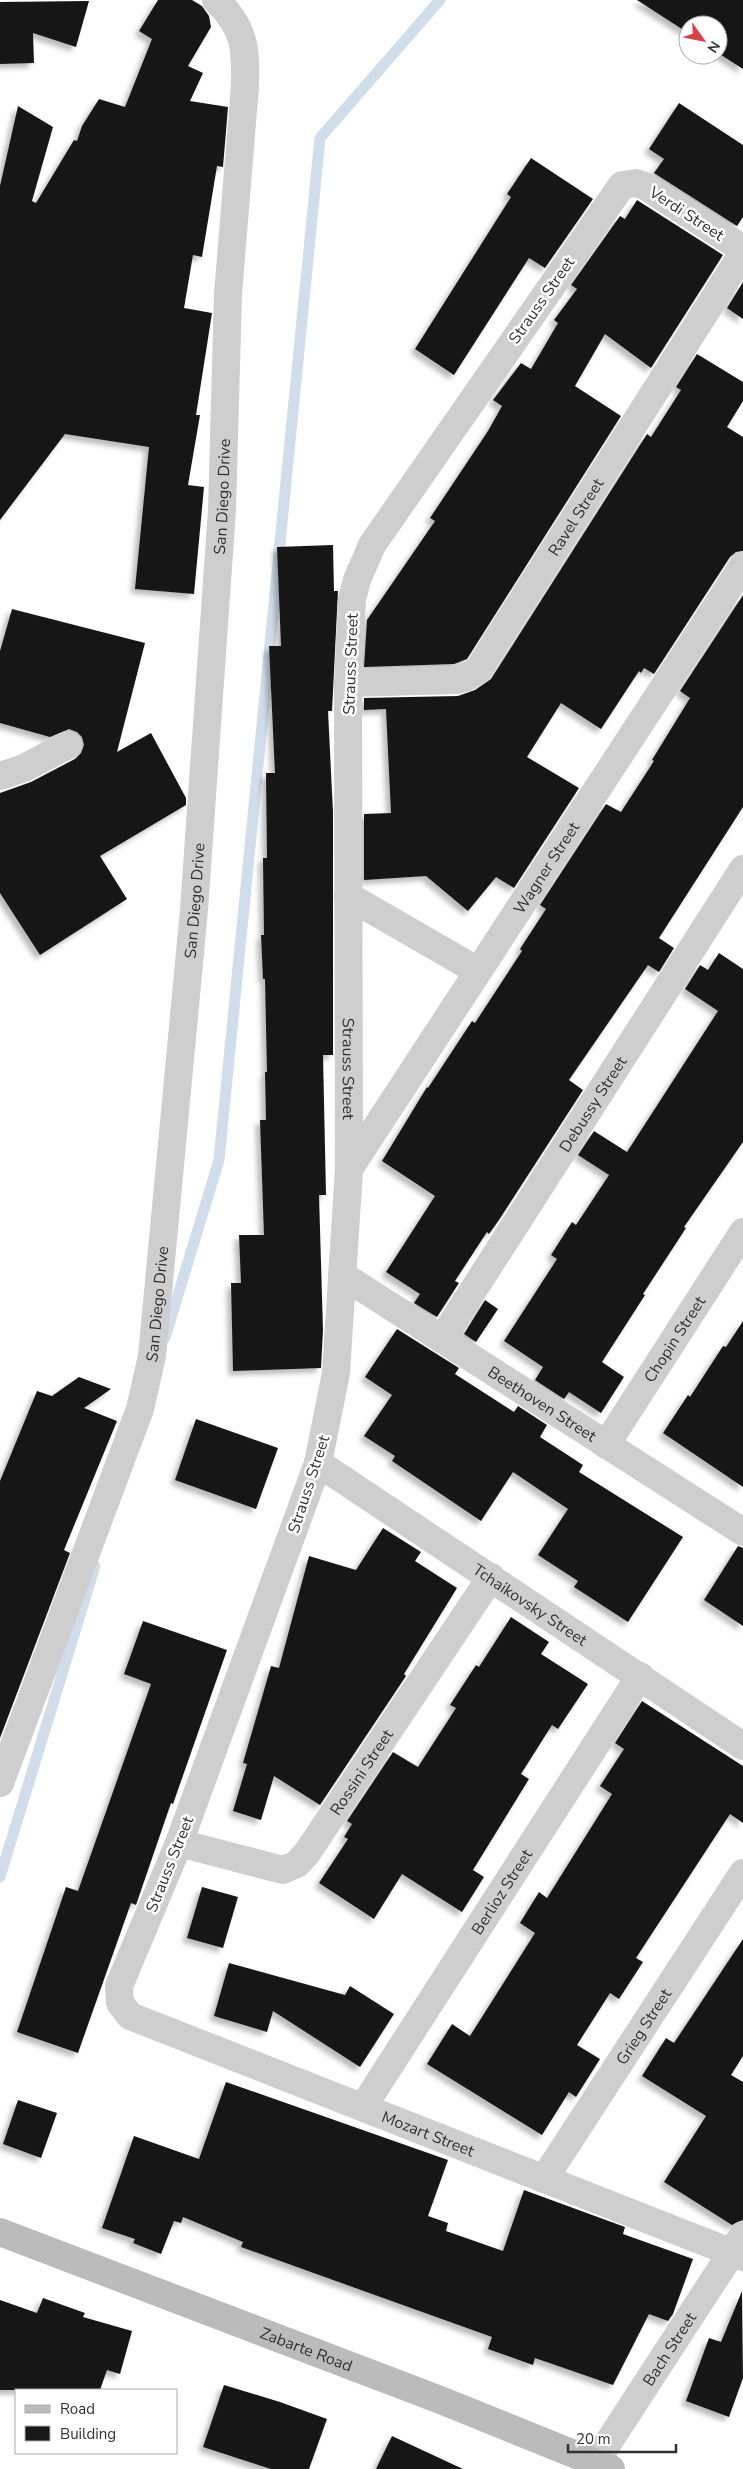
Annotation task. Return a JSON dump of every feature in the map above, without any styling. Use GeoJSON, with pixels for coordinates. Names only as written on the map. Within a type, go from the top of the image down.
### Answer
{"type":"FeatureCollection","features":[{"type":"Feature","properties":{"kind":"main road","name":"Zabarte Road"},"geometry":{"type":"LineString","coordinates":[[0,2232],[443,2401],[603,2466]]}},
{"type":"Feature","properties":{"kind":"street","name":"San Diego Drive"},"geometry":{"type":"LineString","coordinates":[[0,1783],[140,1409],[152,1356],[194,900],[222,510],[228,294],[245,86],[246,55],[240,30],[231,14],[216,0]]}},
{"type":"Feature","properties":{"kind":"street","name":"Verdi Street"},"geometry":{"type":"LineString","coordinates":[[629,182],[645,186],[743,251]]}},
{"type":"Feature","properties":{"kind":"street","name":"Strauss Street"},"geometry":{"type":"LineString","coordinates":[[120,2003],[119,1986],[179,1843],[318,1463],[336,1373],[349,1169],[348,683],[352,599],[360,570],[372,545],[616,191],[629,182]]}},
{"type":"Feature","properties":{"kind":"street","name":"Ravel Street"},"geometry":{"type":"LineString","coordinates":[[348,683],[456,680],[467,677],[478,670],[743,251]]}},
{"type":"Feature","properties":{"kind":"street","name":"Wagner Street"},"geometry":{"type":"LineString","coordinates":[[349,1169],[743,566]]}},
{"type":"Feature","properties":{"kind":"street"},"geometry":{"type":"LineString","coordinates":[[0,776],[24,768],[68,745]]}},
{"type":"Feature","properties":{"kind":"street","name":"Debussy Street"},"geometry":{"type":"LineString","coordinates":[[442,1340],[743,869]]}},
{"type":"Feature","properties":{"kind":"street"},"geometry":{"type":"LineString","coordinates":[[348,896],[478,971]]}},
{"type":"Feature","properties":{"kind":"street","name":"Chopin Street"},"geometry":{"type":"LineString","coordinates":[[606,1444],[743,1232]]}},
{"type":"Feature","properties":{"kind":"street","name":"Beethoven Street"},"geometry":{"type":"LineString","coordinates":[[342,1275],[743,1532]]}},
{"type":"Feature","properties":{"kind":"street","name":"Tchaikovsky Street"},"geometry":{"type":"LineString","coordinates":[[318,1463],[743,1746]]}},
{"type":"Feature","properties":{"kind":"street","name":"Rossini Street"},"geometry":{"type":"LineString","coordinates":[[179,1843],[283,1870],[296,1864],[312,1845],[491,1577]]}},
{"type":"Feature","properties":{"kind":"street","name":"Berlioz Street"},"geometry":{"type":"LineString","coordinates":[[363,2107],[640,1676]]}},
{"type":"Feature","properties":{"kind":"street","name":"Grieg Street"},"geometry":{"type":"LineString","coordinates":[[544,2179],[743,1873]]}},
{"type":"Feature","properties":{"kind":"street","name":"Mozart Street"},"geometry":{"type":"LineString","coordinates":[[120,2003],[130,2016],[544,2179],[739,2248]]}},
{"type":"Feature","properties":{"kind":"street","name":"Bach Street"},"geometry":{"type":"LineString","coordinates":[[603,2466],[739,2248]]}},
{"type":"Feature","properties":{"kind":"building"},"geometry":{"type":"Polygon","coordinates":[[[158,0],[192,0],[202,6],[209,16],[211,27],[188,66],[203,73],[190,101],[228,107],[223,167],[217,166],[202,257],[193,255],[184,308],[212,313],[196,415],[200,415],[188,485],[204,487],[194,594],[135,589],[149,447],[65,434],[0,520],[0,186],[18,106],[53,127],[32,201],[36,203],[74,140],[77,141],[82,126],[99,99],[125,107],[152,39],[139,31],[158,0]]]}},
{"type":"Feature","properties":{"kind":"building"},"geometry":{"type":"Polygon","coordinates":[[[637,0],[743,0],[743,69],[728,59],[728,15],[678,15],[678,27],[637,0]]]}},
{"type":"Feature","properties":{"kind":"building"},"geometry":{"type":"Polygon","coordinates":[[[89,1],[76,47],[33,33],[34,63],[0,64],[0,2],[89,1]]]}},
{"type":"Feature","properties":{"kind":"building"},"geometry":{"type":"Polygon","coordinates":[[[679,103],[743,145],[743,217],[737,226],[654,173],[664,159],[649,149],[679,103]]]}},
{"type":"Feature","properties":{"kind":"building"},"geometry":{"type":"Polygon","coordinates":[[[531,158],[593,199],[545,268],[529,258],[454,375],[415,349],[511,197],[507,194],[531,158]]]}},
{"type":"Feature","properties":{"kind":"building"},"geometry":{"type":"Polygon","coordinates":[[[637,200],[723,255],[651,368],[605,334],[575,386],[621,416],[467,659],[454,664],[364,667],[367,620],[435,521],[430,518],[488,431],[502,406],[493,400],[521,363],[531,369],[558,323],[554,320],[577,289],[571,285],[620,216],[625,219],[637,200]]]}},
{"type":"Feature","properties":{"kind":"building"},"geometry":{"type":"Polygon","coordinates":[[[743,282],[743,319],[727,308],[743,282]]]}},
{"type":"Feature","properties":{"kind":"building"},"geometry":{"type":"Polygon","coordinates":[[[697,354],[743,382],[743,401],[727,427],[743,437],[743,551],[736,552],[730,557],[654,674],[644,668],[641,673],[639,671],[601,729],[561,703],[527,757],[579,788],[514,888],[496,877],[468,911],[426,876],[364,880],[364,814],[391,813],[386,709],[364,710],[364,698],[458,696],[475,690],[491,679],[647,434],[651,437],[681,390],[676,387],[697,354]]]}},
{"type":"Feature","properties":{"kind":"building"},"geometry":{"type":"Polygon","coordinates":[[[333,545],[334,591],[338,591],[332,711],[328,711],[333,812],[333,1055],[323,1055],[326,1195],[319,1195],[323,1330],[321,1368],[233,1371],[231,1283],[241,1283],[239,1235],[264,1235],[260,1120],[266,1120],[265,1072],[267,1072],[265,979],[263,979],[261,935],[264,935],[263,858],[267,858],[266,773],[275,773],[269,646],[281,646],[277,547],[333,545]]]}},
{"type":"Feature","properties":{"kind":"building"},"geometry":{"type":"Polygon","coordinates":[[[743,595],[743,807],[659,938],[674,948],[659,972],[648,965],[569,1080],[583,1090],[499,1220],[489,1234],[487,1232],[455,1281],[459,1283],[437,1317],[414,1303],[420,1294],[386,1272],[435,1196],[382,1161],[427,1087],[472,1021],[475,1023],[522,951],[520,949],[546,909],[540,905],[606,804],[621,812],[654,761],[652,760],[690,698],[680,691],[743,595]]]}},
{"type":"Feature","properties":{"kind":"building"},"geometry":{"type":"Polygon","coordinates":[[[12,609],[145,643],[117,752],[151,733],[186,798],[186,805],[100,856],[127,899],[40,955],[0,893],[0,793],[31,782],[75,759],[81,753],[84,745],[82,737],[77,732],[69,729],[50,737],[0,723],[0,651],[12,609]]]}},
{"type":"Feature","properties":{"kind":"building"},"geometry":{"type":"Polygon","coordinates":[[[719,953],[743,969],[743,1142],[684,1227],[686,1228],[602,1362],[624,1377],[601,1413],[569,1392],[564,1399],[535,1380],[543,1367],[504,1341],[557,1259],[551,1255],[572,1222],[576,1225],[609,1175],[578,1155],[594,1131],[627,1152],[718,1011],[685,989],[700,965],[708,970],[719,953]]]}},
{"type":"Feature","properties":{"kind":"building"},"geometry":{"type":"Polygon","coordinates":[[[485,1300],[498,1309],[476,1342],[464,1334],[485,1300]]]}},
{"type":"Feature","properties":{"kind":"building"},"geometry":{"type":"Polygon","coordinates":[[[743,1321],[743,1487],[663,1433],[688,1395],[690,1397],[723,1346],[726,1347],[743,1321]]]}},
{"type":"Feature","properties":{"kind":"building"},"geometry":{"type":"Polygon","coordinates":[[[397,1329],[459,1368],[455,1374],[514,1412],[518,1406],[547,1425],[540,1437],[583,1465],[579,1472],[683,1537],[628,1622],[574,1587],[578,1581],[538,1555],[568,1509],[513,1472],[481,1521],[392,1461],[395,1456],[364,1436],[392,1395],[365,1377],[397,1329]]]}},
{"type":"Feature","properties":{"kind":"building"},"geometry":{"type":"Polygon","coordinates":[[[79,1377],[111,1389],[84,1408],[117,1421],[64,1550],[70,1553],[0,1738],[0,1481],[37,1391],[52,1396],[79,1377]]]}},
{"type":"Feature","properties":{"kind":"building"},"geometry":{"type":"Polygon","coordinates":[[[196,1419],[278,1448],[256,1509],[175,1480],[196,1419]]]}},
{"type":"Feature","properties":{"kind":"building"},"geometry":{"type":"Polygon","coordinates":[[[383,1528],[421,1552],[415,1561],[457,1588],[404,1674],[406,1676],[320,1805],[274,1776],[261,1820],[233,1811],[247,1764],[243,1763],[271,1666],[279,1668],[309,1556],[356,1570],[383,1528]]]}},
{"type":"Feature","properties":{"kind":"building"},"geometry":{"type":"Polygon","coordinates":[[[738,1546],[743,1548],[743,1626],[704,1600],[738,1546]]]}},
{"type":"Feature","properties":{"kind":"building"},"geometry":{"type":"Polygon","coordinates":[[[511,1617],[549,1642],[541,1654],[588,1684],[558,1729],[552,1725],[521,1774],[529,1779],[473,1870],[484,1877],[462,1912],[402,1874],[374,1919],[319,1883],[348,1839],[344,1837],[352,1824],[347,1821],[393,1752],[418,1767],[456,1708],[450,1705],[476,1665],[479,1667],[511,1617]]]}},
{"type":"Feature","properties":{"kind":"building"},"geometry":{"type":"Polygon","coordinates":[[[143,1621],[227,1650],[136,1905],[131,1903],[78,2053],[17,2032],[66,1887],[78,1891],[151,1684],[124,1674],[143,1621]]]}},
{"type":"Feature","properties":{"kind":"building"},"geometry":{"type":"Polygon","coordinates":[[[642,1701],[743,1766],[743,1823],[730,1814],[636,1958],[643,1962],[619,1999],[610,1993],[577,2045],[600,2059],[576,2097],[569,2092],[542,2135],[427,2064],[452,2024],[470,2036],[535,1933],[520,1923],[539,1892],[547,1898],[612,1794],[600,1786],[624,1749],[615,1743],[642,1701]]]}},
{"type":"Feature","properties":{"kind":"building"},"geometry":{"type":"Polygon","coordinates":[[[202,1887],[238,1897],[223,1948],[187,1938],[202,1887]]]}},
{"type":"Feature","properties":{"kind":"building"},"geometry":{"type":"Polygon","coordinates":[[[743,1939],[743,2056],[731,2075],[743,2082],[743,2220],[732,2225],[664,2182],[706,2116],[642,2076],[666,2038],[674,2043],[743,1939]]]}},
{"type":"Feature","properties":{"kind":"building"},"geometry":{"type":"Polygon","coordinates":[[[229,1963],[345,1995],[350,1986],[394,2014],[360,2067],[273,2011],[267,2032],[214,2016],[229,1963]]]}},
{"type":"Feature","properties":{"kind":"building"},"geometry":{"type":"Polygon","coordinates":[[[226,2082],[448,2160],[428,2216],[448,2223],[446,2231],[503,2251],[524,2190],[625,2227],[623,2234],[693,2259],[673,2314],[668,2321],[649,2314],[613,2385],[535,2358],[533,2365],[488,2349],[492,2337],[241,2247],[243,2242],[183,2217],[181,2223],[174,2221],[161,2254],[133,2243],[135,2239],[102,2228],[134,2136],[199,2159],[226,2082]]]}},
{"type":"Feature","properties":{"kind":"building"},"geometry":{"type":"Polygon","coordinates":[[[18,2100],[57,2113],[41,2158],[3,2144],[18,2100]]]}},
{"type":"Feature","properties":{"kind":"building"},"geometry":{"type":"Polygon","coordinates":[[[742,2291],[743,2378],[729,2417],[686,2401],[709,2338],[721,2342],[742,2291]]]}},
{"type":"Feature","properties":{"kind":"building"},"geometry":{"type":"Polygon","coordinates":[[[43,2298],[85,2313],[83,2317],[132,2331],[120,2374],[107,2370],[100,2389],[0,2390],[0,2300],[37,2313],[43,2298]]]}},
{"type":"Feature","properties":{"kind":"building"},"geometry":{"type":"Polygon","coordinates":[[[224,2385],[327,2419],[309,2469],[271,2469],[203,2447],[224,2385]]]}},
{"type":"Feature","properties":{"kind":"building"},"geometry":{"type":"Polygon","coordinates":[[[392,2436],[463,2469],[376,2469],[392,2436]]]}},
{"type":"Feature","properties":{"kind":"waterway"},"geometry":{"type":"LineString","coordinates":[[165,1338],[219,1160],[320,138],[440,0]]}},
{"type":"Feature","properties":{"kind":"waterway"},"geometry":{"type":"LineString","coordinates":[[0,1877],[95,1566]]}}]}
